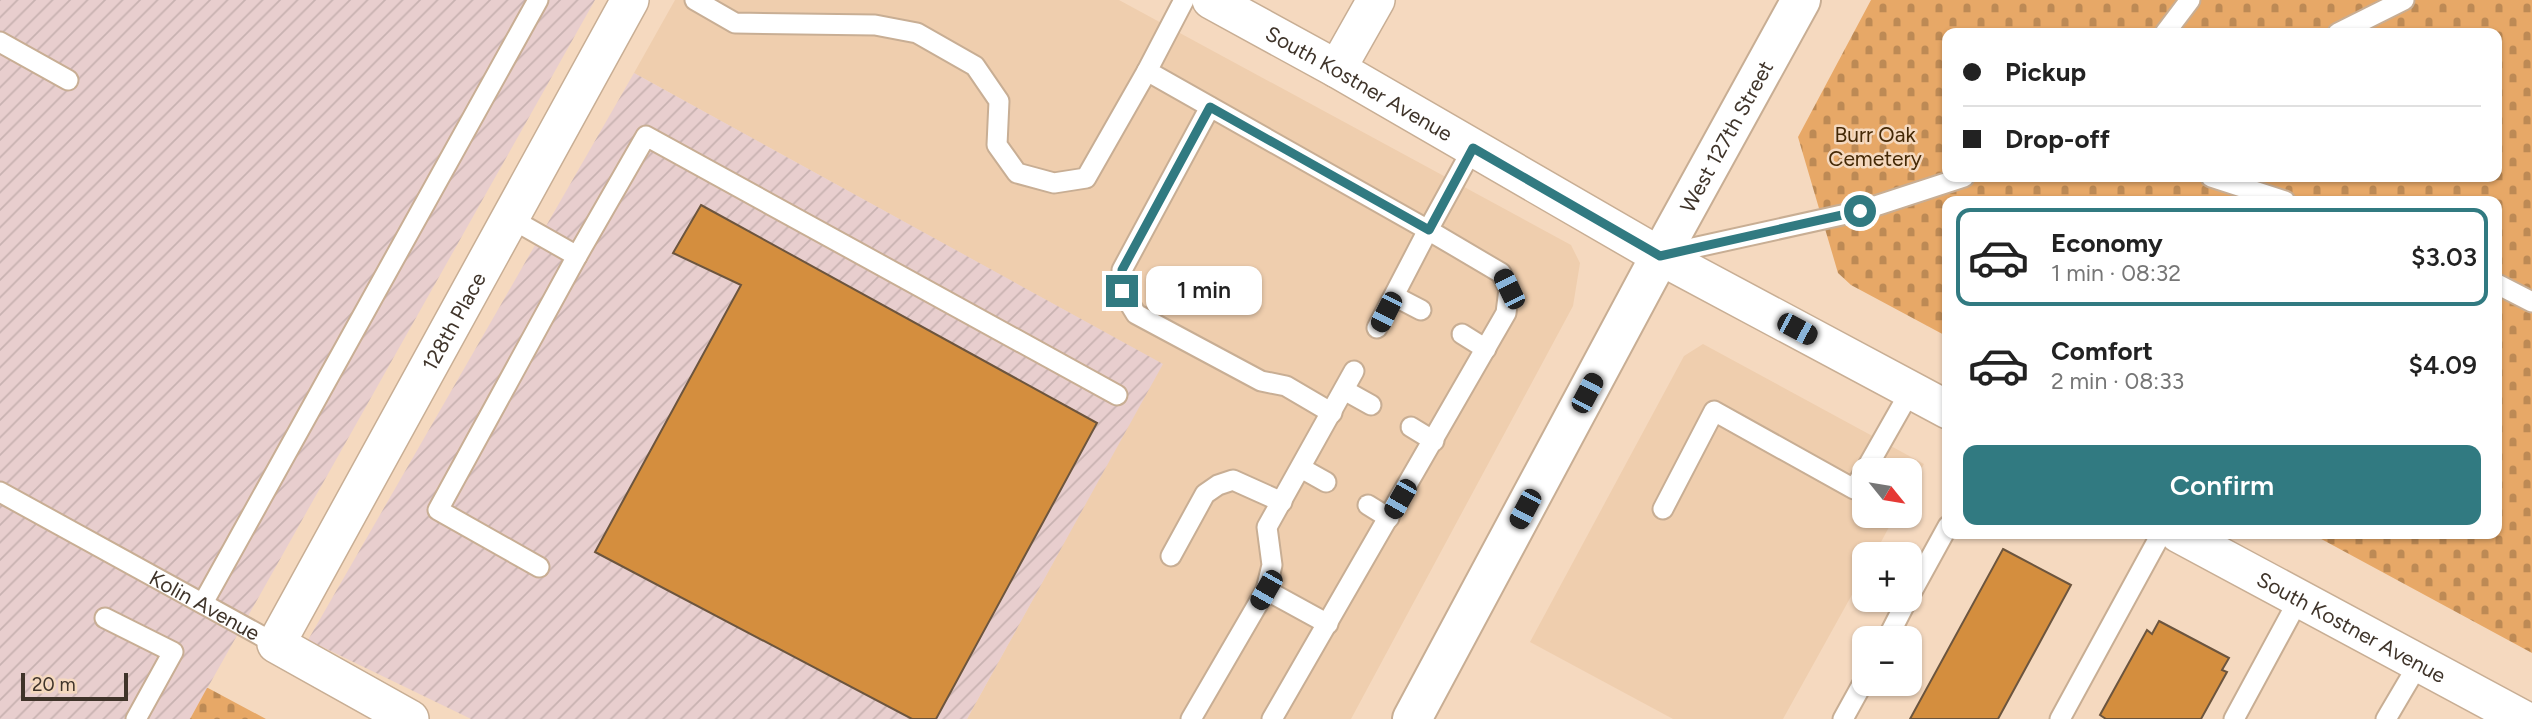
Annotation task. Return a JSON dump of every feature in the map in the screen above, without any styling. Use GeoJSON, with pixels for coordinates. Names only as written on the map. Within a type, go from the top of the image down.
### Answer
{"type":"FeatureCollection","features":[{"type":"Feature","properties":{"kind":"main road","name":"West 127th Street"},"geometry":{"type":"LineString","coordinates":[[1412,719],[1660,256],[1801,0]]}},
{"type":"Feature","properties":{"kind":"street","name":"128th Place"},"geometry":{"type":"LineString","coordinates":[[276,644],[630,0]]}},
{"type":"Feature","properties":{"kind":"street","name":"South Kostner Avenue"},"geometry":{"type":"LineString","coordinates":[[1212,0],[1337,69],[1660,256],[1942,407]]}},
{"type":"Feature","properties":{"kind":"street"},"geometry":{"type":"LineString","coordinates":[[1337,69],[1376,0]]}},
{"type":"Feature","properties":{"kind":"street","name":"South Kostner Avenue"},"geometry":{"type":"LineString","coordinates":[[2188,539],[2523,719]]}},
{"type":"Feature","properties":{"kind":"street","name":"Kolin Avenue"},"geometry":{"type":"LineString","coordinates":[[276,644],[410,719]]}},
{"type":"Feature","properties":{"kind":"lane"},"geometry":{"type":"LineString","coordinates":[[202,603],[538,0]]}},
{"type":"Feature","properties":{"kind":"lane"},"geometry":{"type":"LineString","coordinates":[[695,0],[735,23],[875,25],[917,33],[975,66],[999,101],[997,145],[1017,173],[1054,183],[1086,178],[1184,0]]}},
{"type":"Feature","properties":{"kind":"lane"},"geometry":{"type":"LineString","coordinates":[[2169,28],[2190,0]]}},
{"type":"Feature","properties":{"kind":"lane"},"geometry":{"type":"LineString","coordinates":[[2348,28],[2404,0]]}},
{"type":"Feature","properties":{"kind":"lane"},"geometry":{"type":"LineString","coordinates":[[0,42],[68,80]]}},
{"type":"Feature","properties":{"kind":"lane"},"geometry":{"type":"LineString","coordinates":[[1147,71],[1501,273],[1509,289],[1507,313],[1272,719]]}},
{"type":"Feature","properties":{"kind":"lane"},"geometry":{"type":"LineString","coordinates":[[1210,107],[1122,270],[1122,291],[1136,314],[1261,381],[1286,386],[1332,413]]}},
{"type":"Feature","properties":{"kind":"lane"},"geometry":{"type":"LineString","coordinates":[[540,567],[438,510],[646,136],[1117,395]]}},
{"type":"Feature","properties":{"kind":"lane"},"geometry":{"type":"LineString","coordinates":[[1377,328],[1473,148]]}},
{"type":"Feature","properties":{"kind":"lane"},"geometry":{"type":"LineString","coordinates":[[1660,256],[1860,211],[1949,182]]}},
{"type":"Feature","properties":{"kind":"lane"},"geometry":{"type":"LineString","coordinates":[[2227,182],[2270,196]]}},
{"type":"Feature","properties":{"kind":"lane"},"geometry":{"type":"LineString","coordinates":[[510,218],[577,256]]}},
{"type":"Feature","properties":{"kind":"lane"},"geometry":{"type":"LineString","coordinates":[[2502,287],[2532,302]]}},
{"type":"Feature","properties":{"kind":"lane"},"geometry":{"type":"LineString","coordinates":[[1394,296],[1421,310]]}},
{"type":"Feature","properties":{"kind":"lane"},"geometry":{"type":"LineString","coordinates":[[1462,334],[1486,349]]}},
{"type":"Feature","properties":{"kind":"lane"},"geometry":{"type":"LineString","coordinates":[[1191,719],[1266,590],[1272,565],[1267,527],[1354,371]]}},
{"type":"Feature","properties":{"kind":"lane"},"geometry":{"type":"LineString","coordinates":[[1344,390],[1371,405]]}},
{"type":"Feature","properties":{"kind":"lane"},"geometry":{"type":"LineString","coordinates":[[1872,458],[1911,390]]}},
{"type":"Feature","properties":{"kind":"lane"},"geometry":{"type":"LineString","coordinates":[[1663,509],[1714,411],[1852,488]]}},
{"type":"Feature","properties":{"kind":"lane"},"geometry":{"type":"LineString","coordinates":[[1411,427],[1434,441]]}},
{"type":"Feature","properties":{"kind":"lane"},"geometry":{"type":"LineString","coordinates":[[1301,468],[1326,482]]}},
{"type":"Feature","properties":{"kind":"lane"},"geometry":{"type":"LineString","coordinates":[[1171,556],[1205,494],[1218,485],[1233,481],[1282,502]]}},
{"type":"Feature","properties":{"kind":"lane","name":"Kolin Avenue"},"geometry":{"type":"LineString","coordinates":[[0,492],[276,644]]}},
{"type":"Feature","properties":{"kind":"lane"},"geometry":{"type":"LineString","coordinates":[[1368,505],[1389,518]]}},
{"type":"Feature","properties":{"kind":"lane"},"geometry":{"type":"LineString","coordinates":[[1922,573],[1942,537]]}},
{"type":"Feature","properties":{"kind":"lane"},"geometry":{"type":"LineString","coordinates":[[2060,719],[2158,539]]}},
{"type":"Feature","properties":{"kind":"lane"},"geometry":{"type":"LineString","coordinates":[[1266,590],[1328,624]]}},
{"type":"Feature","properties":{"kind":"lane"},"geometry":{"type":"LineString","coordinates":[[2234,719],[2299,599]]}},
{"type":"Feature","properties":{"kind":"lane"},"geometry":{"type":"LineString","coordinates":[[104,618],[173,652],[136,719]]}},
{"type":"Feature","properties":{"kind":"lane"},"geometry":{"type":"LineString","coordinates":[[2386,719],[2419,663]]}},
{"type":"Feature","properties":{"kind":"lane"},"geometry":{"type":"LineString","coordinates":[[1843,719],[1856,696]]}},
{"type":"Feature","properties":{"kind":"shaded area"},"geometry":{"type":"Polygon","coordinates":[[[0,0],[595,0],[190,719],[0,719],[0,0]]]}},
{"type":"Feature","properties":{"kind":"shaded area"},"geometry":{"type":"Polygon","coordinates":[[[675,0],[1119,0],[1571,245],[1580,263],[1573,306],[1351,719],[967,719],[1162,364],[634,73],[675,0]]]}},
{"type":"Feature","properties":{"kind":"shaded area"},"geometry":{"type":"Polygon","coordinates":[[[634,73],[1163,364],[967,719],[471,719],[308,640],[634,73]]]}},
{"type":"Feature","properties":{"kind":"shaded area"},"geometry":{"type":"Polygon","coordinates":[[[1703,344],[1913,458],[1852,458],[1852,528],[1889,528],[1881,542],[1852,542],[1852,595],[1783,719],[1673,719],[1530,642],[1684,356],[1703,344]]]}},
{"type":"Feature","properties":{"kind":"green space","name":"Burr Oak Cemetery"},"geometry":{"type":"Polygon","coordinates":[[[1871,0],[2532,0],[2532,653],[2321,539],[2502,539],[2502,196],[1942,196],[1942,334],[1851,285],[1838,273],[1798,137],[1871,0]]]}},
{"type":"Feature","properties":{"kind":"green space"},"geometry":{"type":"Polygon","coordinates":[[[208,688],[266,719],[190,719],[208,688]]]}},
{"type":"Feature","properties":{"kind":"building"},"geometry":{"type":"Polygon","coordinates":[[[701,205],[1097,423],[936,719],[912,719],[595,552],[741,285],[673,253],[701,205]]]}},
{"type":"Feature","properties":{"kind":"building"},"geometry":{"type":"Polygon","coordinates":[[[2003,549],[2071,585],[1998,719],[1910,719],[2003,549]]]}},
{"type":"Feature","properties":{"kind":"building"},"geometry":{"type":"Polygon","coordinates":[[[2159,621],[2229,658],[2222,670],[2227,672],[2201,719],[2106,719],[2100,715],[2147,630],[2152,634],[2159,621]]]}},
{"type":"Feature","properties":{"kind":"route"},"geometry":{"type":"LineString","coordinates":[[1122,291],[1122,270],[1210,107],[1429,230],[1473,148],[1660,256],[1860,211]]}}]}
